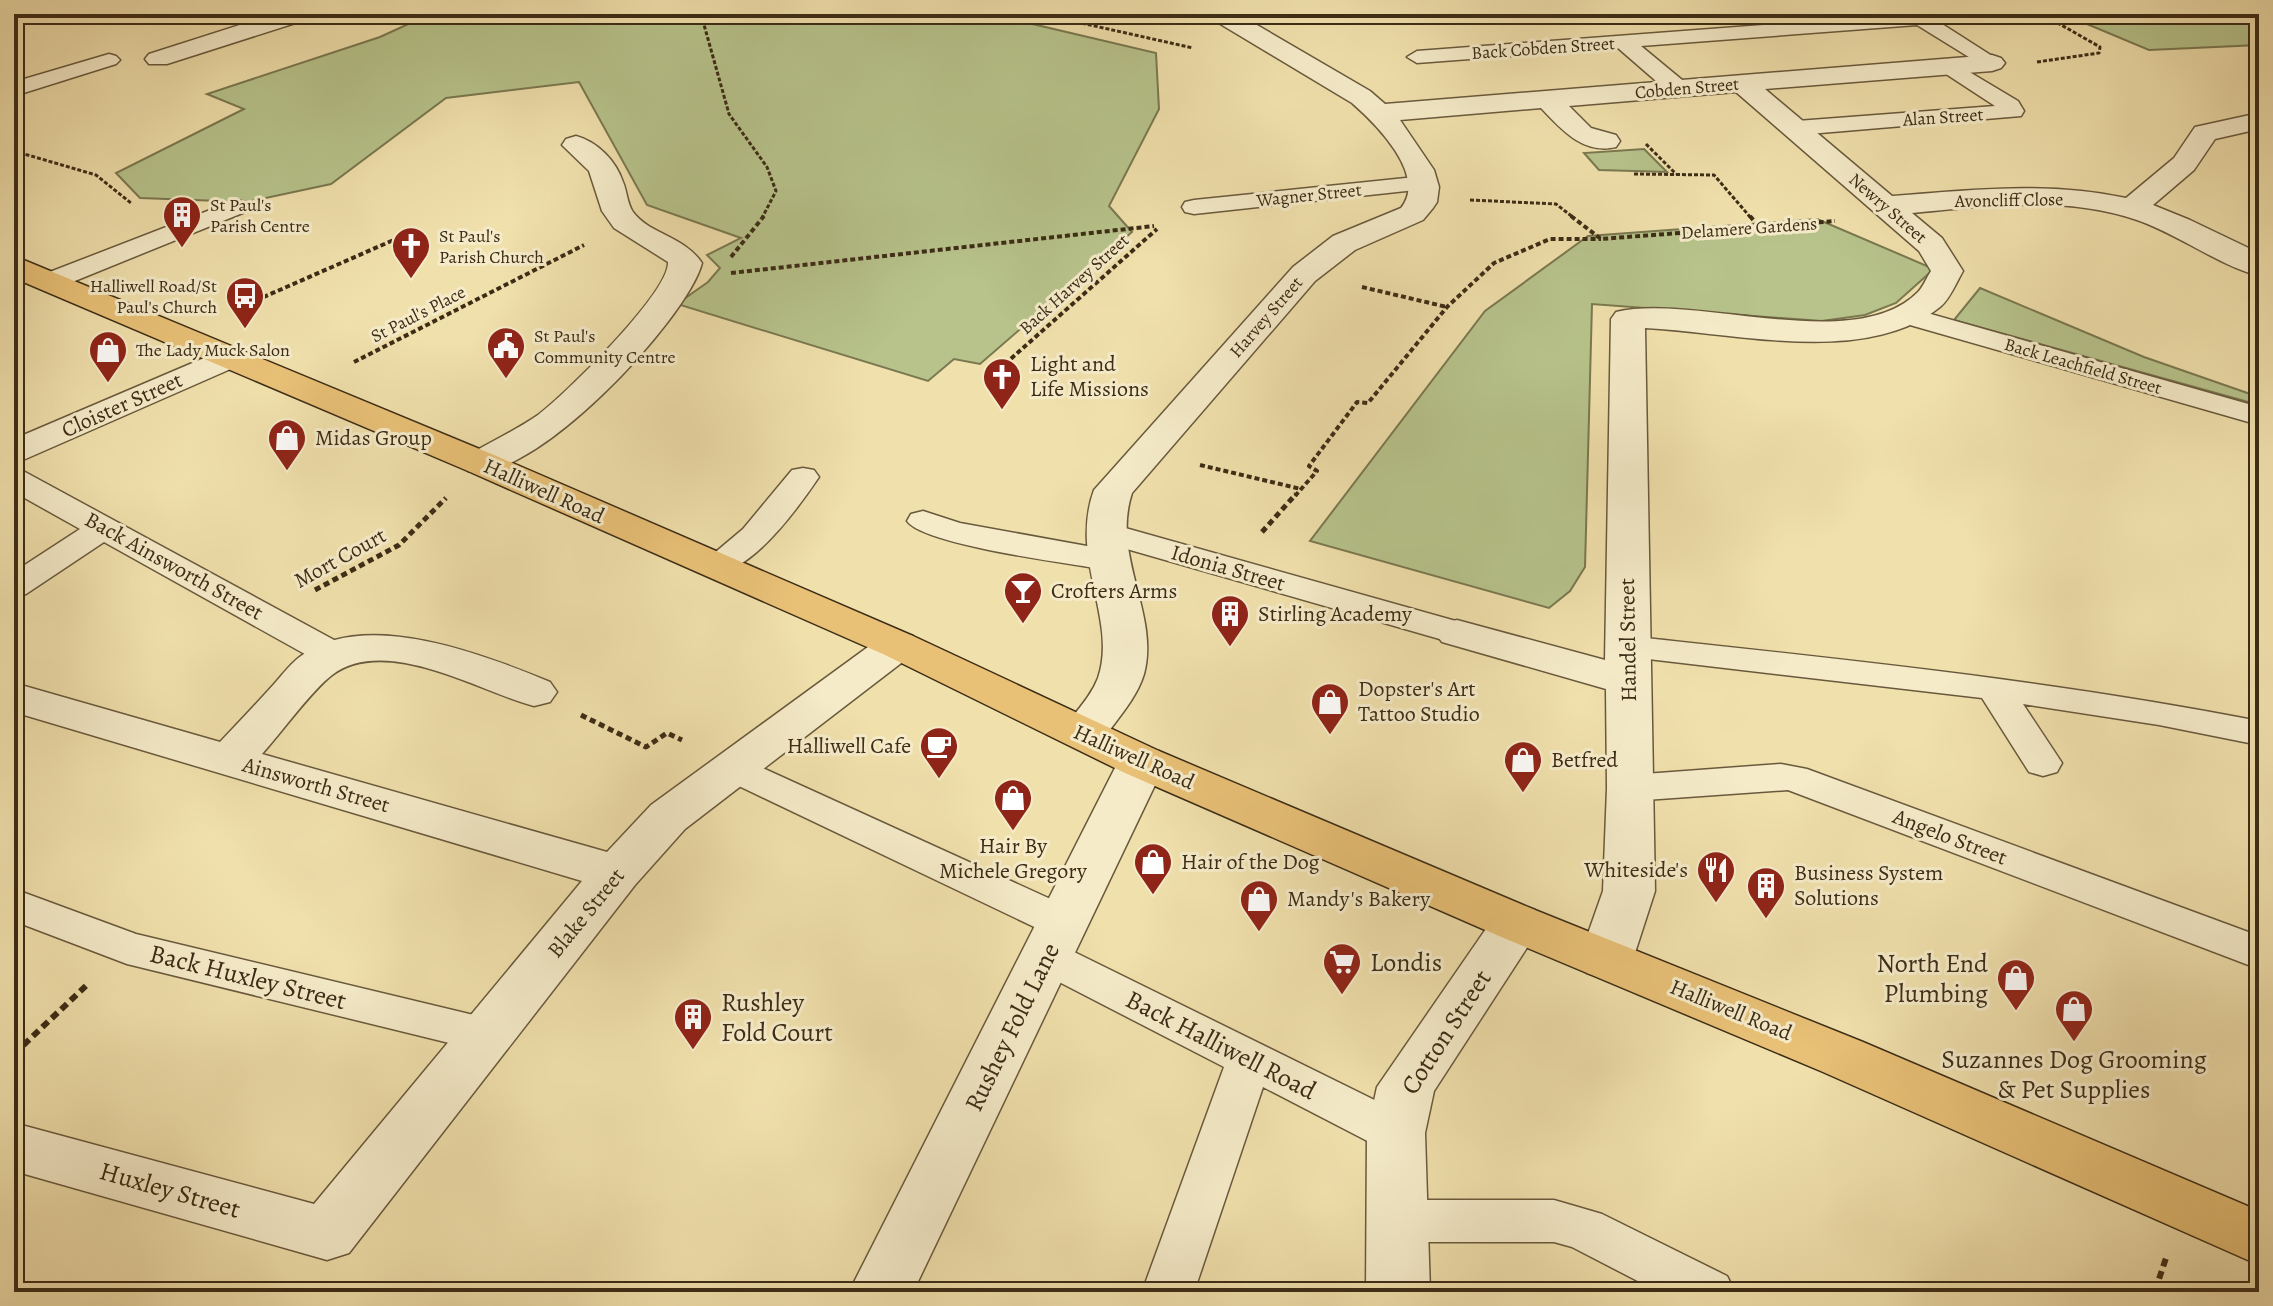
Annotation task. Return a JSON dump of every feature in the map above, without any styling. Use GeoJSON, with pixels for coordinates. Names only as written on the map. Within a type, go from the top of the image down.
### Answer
{"type":"FeatureCollection","features":[{"type":"Feature","properties":{"kind":"main road","name":"Halliwell Road"},"geometry":{"type":"LineString","coordinates":[[32,274],[481,463],[898,645],[1142,762],[1517,923],[1843,1057],[2259,1239]]}},
{"type":"Feature","properties":{"kind":"street"},"geometry":{"type":"LineString","coordinates":[[158,59],[299,14]]}},
{"type":"Feature","properties":{"kind":"street"},"geometry":{"type":"LineString","coordinates":[[1221,14],[1361,97],[1381,113],[1417,165],[1425,190]]}},
{"type":"Feature","properties":{"kind":"street","name":"Cobden Street"},"geometry":{"type":"LineString","coordinates":[[1381,113],[1992,63]]}},
{"type":"Feature","properties":{"kind":"street","name":"Newry Street"},"geometry":{"type":"LineString","coordinates":[[1628,317],[1805,330],[1871,326],[1906,315],[1927,302],[1942,286],[1947,271],[1931,245],[1743,84]]}},
{"type":"Feature","properties":{"kind":"street"},"geometry":{"type":"LineString","coordinates":[[1547,99],[1581,134],[1606,141]]}},
{"type":"Feature","properties":{"kind":"street"},"geometry":{"type":"LineString","coordinates":[[2132,208],[2184,164],[2205,133],[2259,121]]}},
{"type":"Feature","properties":{"kind":"street"},"geometry":{"type":"LineString","coordinates":[[481,463],[549,424],[572,405],[692,278],[676,250],[625,222],[615,206],[606,174],[597,161],[576,145]]}},
{"type":"Feature","properties":{"kind":"street","name":"Harvey Street"},"geometry":{"type":"LineString","coordinates":[[1083,734],[1115,689],[1123,666],[1122,637],[1107,546],[1106,504],[1113,490],[1304,274],[1344,243],[1422,208],[1425,190]]}},
{"type":"Feature","properties":{"kind":"street","name":"Avoncliff Close"},"geometry":{"type":"LineString","coordinates":[[1891,211],[2055,197],[2132,208],[2259,266]]}},
{"type":"Feature","properties":{"kind":"street","name":"Handel Street"},"geometry":{"type":"LineString","coordinates":[[1606,959],[1629,891],[1628,317]]}},
{"type":"Feature","properties":{"kind":"street","name":"Cloister Street"},"geometry":{"type":"LineString","coordinates":[[14,453],[230,357]]}},
{"type":"Feature","properties":{"kind":"street","name":"Idonia Street"},"geometry":{"type":"LineString","coordinates":[[1457,633],[1628,664]]}},
{"type":"Feature","properties":{"kind":"street","name":"Blake Street"},"geometry":{"type":"LineString","coordinates":[[327,1234],[617,873],[668,817],[898,645]]}},
{"type":"Feature","properties":{"kind":"street"},"geometry":{"type":"LineString","coordinates":[[230,760],[317,665],[321,647],[406,652],[446,658],[534,692]]}},
{"type":"Feature","properties":{"kind":"street","name":"Ainsworth Street"},"geometry":{"type":"LineString","coordinates":[[14,697],[617,873]]}},
{"type":"Feature","properties":{"kind":"street","name":"Rushey Fold Lane"},"geometry":{"type":"LineString","coordinates":[[881,1292],[1142,762]]}},
{"type":"Feature","properties":{"kind":"street","name":"Cotton Street"},"geometry":{"type":"LineString","coordinates":[[1398,1292],[1396,1133],[1406,1087],[1517,923]]}},
{"type":"Feature","properties":{"kind":"street","name":"Huxley Street"},"geometry":{"type":"LineString","coordinates":[[14,1147],[327,1234]]}},
{"type":"Feature","properties":{"kind":"lane","name":"Back Cobden Street"},"geometry":{"type":"LineString","coordinates":[[1417,57],[1921,19],[1992,63]]}},
{"type":"Feature","properties":{"kind":"lane"},"geometry":{"type":"LineString","coordinates":[[1623,42],[1679,89]]}},
{"type":"Feature","properties":{"kind":"lane"},"geometry":{"type":"LineString","coordinates":[[14,89],[109,60]]}},
{"type":"Feature","properties":{"kind":"lane","name":"Alan Street"},"geometry":{"type":"LineString","coordinates":[[1797,128],[2013,111],[1951,67]]}},
{"type":"Feature","properties":{"kind":"lane","name":"Wagner Street"},"geometry":{"type":"LineString","coordinates":[[1194,207],[1425,190]]}},
{"type":"Feature","properties":{"kind":"lane"},"geometry":{"type":"LineString","coordinates":[[32,274],[236,207]]}},
{"type":"Feature","properties":{"kind":"lane","name":"Back Leachfield Street"},"geometry":{"type":"LineString","coordinates":[[1906,315],[2259,416]]}},
{"type":"Feature","properties":{"kind":"lane"},"geometry":{"type":"LineString","coordinates":[[716,566],[755,536],[803,477]]}},
{"type":"Feature","properties":{"kind":"lane","name":"Back Ainsworth Street"},"geometry":{"type":"LineString","coordinates":[[14,479],[321,647]]}},
{"type":"Feature","properties":{"kind":"lane","name":"Idonia Street"},"geometry":{"type":"LineString","coordinates":[[923,521],[953,532],[1107,546],[1230,568],[1457,633]]}},
{"type":"Feature","properties":{"kind":"lane"},"geometry":{"type":"LineString","coordinates":[[14,587],[105,527]]}},
{"type":"Feature","properties":{"kind":"lane"},"geometry":{"type":"LineString","coordinates":[[1628,664],[1994,688],[2159,713],[2259,733]]}},
{"type":"Feature","properties":{"kind":"lane"},"geometry":{"type":"LineString","coordinates":[[1994,688],[2043,763]]}},
{"type":"Feature","properties":{"kind":"lane","name":"Back Halliwell Road"},"geometry":{"type":"LineString","coordinates":[[734,768],[1056,940],[1250,1059],[1396,1133]]}},
{"type":"Feature","properties":{"kind":"lane","name":"Angelo Street"},"geometry":{"type":"LineString","coordinates":[[1631,788],[1793,778],[2259,953]]}},
{"type":"Feature","properties":{"kind":"lane","name":"Back Huxley Street"},"geometry":{"type":"LineString","coordinates":[[14,904],[127,948],[486,1035]]}},
{"type":"Feature","properties":{"kind":"lane"},"geometry":{"type":"LineString","coordinates":[[1168,1292],[1250,1059]]}},
{"type":"Feature","properties":{"kind":"lane"},"geometry":{"type":"LineString","coordinates":[[1396,1221],[1554,1221],[1584,1229],[1709,1292]]}},
{"type":"Feature","properties":{"kind":"path"},"geometry":{"type":"LineString","coordinates":[[692,278],[746,242],[776,191],[767,167],[729,114],[701,14]]}},
{"type":"Feature","properties":{"kind":"path"},"geometry":{"type":"LineString","coordinates":[[1041,14],[1203,50]]}},
{"type":"Feature","properties":{"kind":"path"},"geometry":{"type":"LineString","coordinates":[[1992,63],[2086,57],[2099,53],[2100,47],[2093,41],[2042,14]]}},
{"type":"Feature","properties":{"kind":"path"},"geometry":{"type":"LineString","coordinates":[[14,151],[96,175],[132,204]]}},
{"type":"Feature","properties":{"kind":"path"},"geometry":{"type":"LineString","coordinates":[[1425,190],[1556,204],[1601,239]]}},
{"type":"Feature","properties":{"kind":"path","name":"Delamere Gardens"},"geometry":{"type":"LineString","coordinates":[[1230,568],[1317,471],[1309,466],[1357,402],[1368,403],[1447,307],[1494,263],[1550,239],[1601,239],[1891,211]]}},
{"type":"Feature","properties":{"kind":"path","name":"Back Harvey Street"},"geometry":{"type":"LineString","coordinates":[[692,278],[1161,225],[1005,364]]}},
{"type":"Feature","properties":{"kind":"path"},"geometry":{"type":"LineString","coordinates":[[178,335],[405,235]]}},
{"type":"Feature","properties":{"kind":"path","name":"St Paul's Place"},"geometry":{"type":"LineString","coordinates":[[303,388],[589,243]]}},
{"type":"Feature","properties":{"kind":"path"},"geometry":{"type":"LineString","coordinates":[[1304,274],[1447,307]]}},
{"type":"Feature","properties":{"kind":"path"},"geometry":{"type":"LineString","coordinates":[[1149,452],[1301,489]]}},
{"type":"Feature","properties":{"kind":"path","name":"Mort Court"},"geometry":{"type":"LineString","coordinates":[[321,647],[326,620],[294,601],[399,545],[481,463]]}},
{"type":"Feature","properties":{"kind":"path"},"geometry":{"type":"LineString","coordinates":[[534,692],[646,747],[667,733],[734,768]]}},
{"type":"Feature","properties":{"kind":"path"},"geometry":{"type":"LineString","coordinates":[[14,1054],[127,948]]}},
{"type":"Feature","properties":{"kind":"green space"},"geometry":{"type":"Polygon","coordinates":[[[430,14],[990,14],[1156,53],[1159,109],[1109,206],[1132,232],[980,364],[954,359],[928,381],[677,304],[708,282],[720,268],[707,255],[741,238],[647,205],[579,82],[446,98],[331,184],[247,202],[140,198],[116,173],[244,109],[207,94],[380,37],[430,14]]]}},
{"type":"Feature","properties":{"kind":"green space"},"geometry":{"type":"Polygon","coordinates":[[[2063,14],[2259,14],[2259,45],[2149,50],[2063,14]]]}},
{"type":"Feature","properties":{"kind":"green space"},"geometry":{"type":"Polygon","coordinates":[[[1644,149],[1667,172],[1599,170],[1584,153],[1644,149]]]}},
{"type":"Feature","properties":{"kind":"green space"},"geometry":{"type":"Polygon","coordinates":[[[1817,219],[1934,269],[1896,303],[1865,315],[1822,321],[1592,304],[1585,567],[1570,591],[1549,608],[1310,541],[1485,311],[1588,236],[1817,219]]]}},
{"type":"Feature","properties":{"kind":"green space"},"geometry":{"type":"Polygon","coordinates":[[[1980,288],[2144,357],[2259,397],[2259,405],[1954,320],[1980,288]]]}},
{"type":"Feature","properties":{"kind":"place","name":"St Paul's Parish Centre"},"geometry":{"type":"Point","coordinates":[182,249]}},
{"type":"Feature","properties":{"kind":"place","name":"St Paul's Parish Church"},"geometry":{"type":"Point","coordinates":[411,280]}},
{"type":"Feature","properties":{"kind":"place","name":"Halliwell Road/St Paul's Church"},"geometry":{"type":"Point","coordinates":[245,330]}},
{"type":"Feature","properties":{"kind":"place","name":"St Paul's Community Centre"},"geometry":{"type":"Point","coordinates":[506,380]}},
{"type":"Feature","properties":{"kind":"place","name":"The Lady Muck Salon"},"geometry":{"type":"Point","coordinates":[108,384]}},
{"type":"Feature","properties":{"kind":"place","name":"Light and Life Missions"},"geometry":{"type":"Point","coordinates":[1002,411]}},
{"type":"Feature","properties":{"kind":"place","name":"Midas Group"},"geometry":{"type":"Point","coordinates":[287,472]}},
{"type":"Feature","properties":{"kind":"place","name":"Crofters Arms"},"geometry":{"type":"Point","coordinates":[1023,625]}},
{"type":"Feature","properties":{"kind":"place","name":"Stirling Academy"},"geometry":{"type":"Point","coordinates":[1230,648]}},
{"type":"Feature","properties":{"kind":"place","name":"Dopster's Art Tattoo Studio"},"geometry":{"type":"Point","coordinates":[1330,736]}},
{"type":"Feature","properties":{"kind":"place","name":"Halliwell Cafe"},"geometry":{"type":"Point","coordinates":[939,780]}},
{"type":"Feature","properties":{"kind":"place","name":"Betfred"},"geometry":{"type":"Point","coordinates":[1523,794]}},
{"type":"Feature","properties":{"kind":"place","name":"Hair By Michele Gregory"},"geometry":{"type":"Point","coordinates":[1013,832]}},
{"type":"Feature","properties":{"kind":"place","name":"Hair of the Dog"},"geometry":{"type":"Point","coordinates":[1153,896]}},
{"type":"Feature","properties":{"kind":"place","name":"Whiteside's"},"geometry":{"type":"Point","coordinates":[1716,904]}},
{"type":"Feature","properties":{"kind":"place","name":"Business System Solutions"},"geometry":{"type":"Point","coordinates":[1766,920]}},
{"type":"Feature","properties":{"kind":"place","name":"Mandy's Bakery"},"geometry":{"type":"Point","coordinates":[1259,933]}},
{"type":"Feature","properties":{"kind":"place","name":"Londis"},"geometry":{"type":"Point","coordinates":[1342,996]}},
{"type":"Feature","properties":{"kind":"place","name":"North End Plumbing"},"geometry":{"type":"Point","coordinates":[2016,1012]}},
{"type":"Feature","properties":{"kind":"place","name":"Suzannes Dog Grooming & Pet Supplies"},"geometry":{"type":"Point","coordinates":[2074,1043]}},
{"type":"Feature","properties":{"kind":"place","name":"Rushley Fold Court"},"geometry":{"type":"Point","coordinates":[693,1051]}}]}
